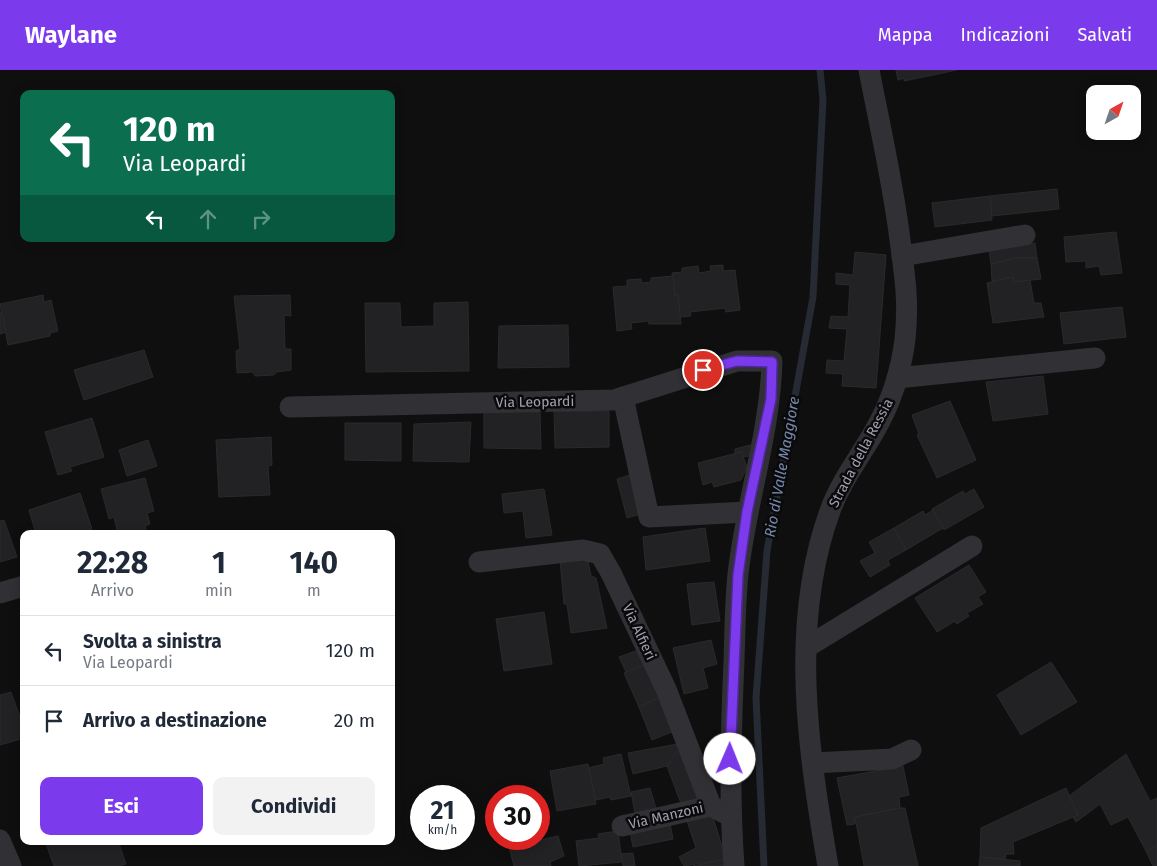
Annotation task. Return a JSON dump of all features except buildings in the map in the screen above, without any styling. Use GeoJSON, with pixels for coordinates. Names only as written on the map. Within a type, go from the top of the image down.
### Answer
{"type":"FeatureCollection","features":[{"type":"Feature","properties":{"kind":"street","name":"Strada della Ressia"},"geometry":{"type":"LineString","coordinates":[[828,866],[813,764],[805,676],[810,582],[830,510],[875,430],[897,378],[905,341],[908,299],[895,201],[869,70]]}},
{"type":"Feature","properties":{"kind":"street"},"geometry":{"type":"LineString","coordinates":[[902,256],[1025,235]]}},
{"type":"Feature","properties":{"kind":"street"},"geometry":{"type":"LineString","coordinates":[[897,378],[1096,358]]}},
{"type":"Feature","properties":{"kind":"street","name":"Via Leopardi"},"geometry":{"type":"LineString","coordinates":[[290,407],[614,400],[737,361],[772,362],[771,399],[747,512]]}},
{"type":"Feature","properties":{"kind":"street"},"geometry":{"type":"LineString","coordinates":[[623,397],[649,517],[747,512],[738,575],[730,740],[730,816],[734,866]]}},
{"type":"Feature","properties":{"kind":"street"},"geometry":{"type":"LineString","coordinates":[[807,647],[972,546]]}},
{"type":"Feature","properties":{"kind":"street","name":"Via Alfieri"},"geometry":{"type":"LineString","coordinates":[[479,562],[583,550],[600,554],[611,573],[666,689],[711,806]]}},
{"type":"Feature","properties":{"kind":"street"},"geometry":{"type":"LineString","coordinates":[[0,593],[20,587]]}},
{"type":"Feature","properties":{"kind":"street"},"geometry":{"type":"LineString","coordinates":[[813,764],[892,759],[910,750]]}},
{"type":"Feature","properties":{"kind":"street"},"geometry":{"type":"LineString","coordinates":[[711,806],[730,816]]}},
{"type":"Feature","properties":{"kind":"street","name":"Via Manzoni"},"geometry":{"type":"LineString","coordinates":[[622,826],[711,806]]}},
{"type":"Feature","properties":{"kind":"street"},"geometry":{"type":"LineString","coordinates":[[0,840],[11,866]]}},
{"type":"Feature","properties":{"kind":"waterway","name":"Rio di Valle Maggiore"},"geometry":{"type":"LineString","coordinates":[[764,866],[756,698],[767,551],[813,297],[823,100],[820,70]]}},
{"type":"Feature","properties":{"kind":"route"},"geometry":{"type":"LineString","coordinates":[[703,370],[737,361],[772,362],[771,399],[762,452],[747,512],[738,575],[730,759]]}}]}
